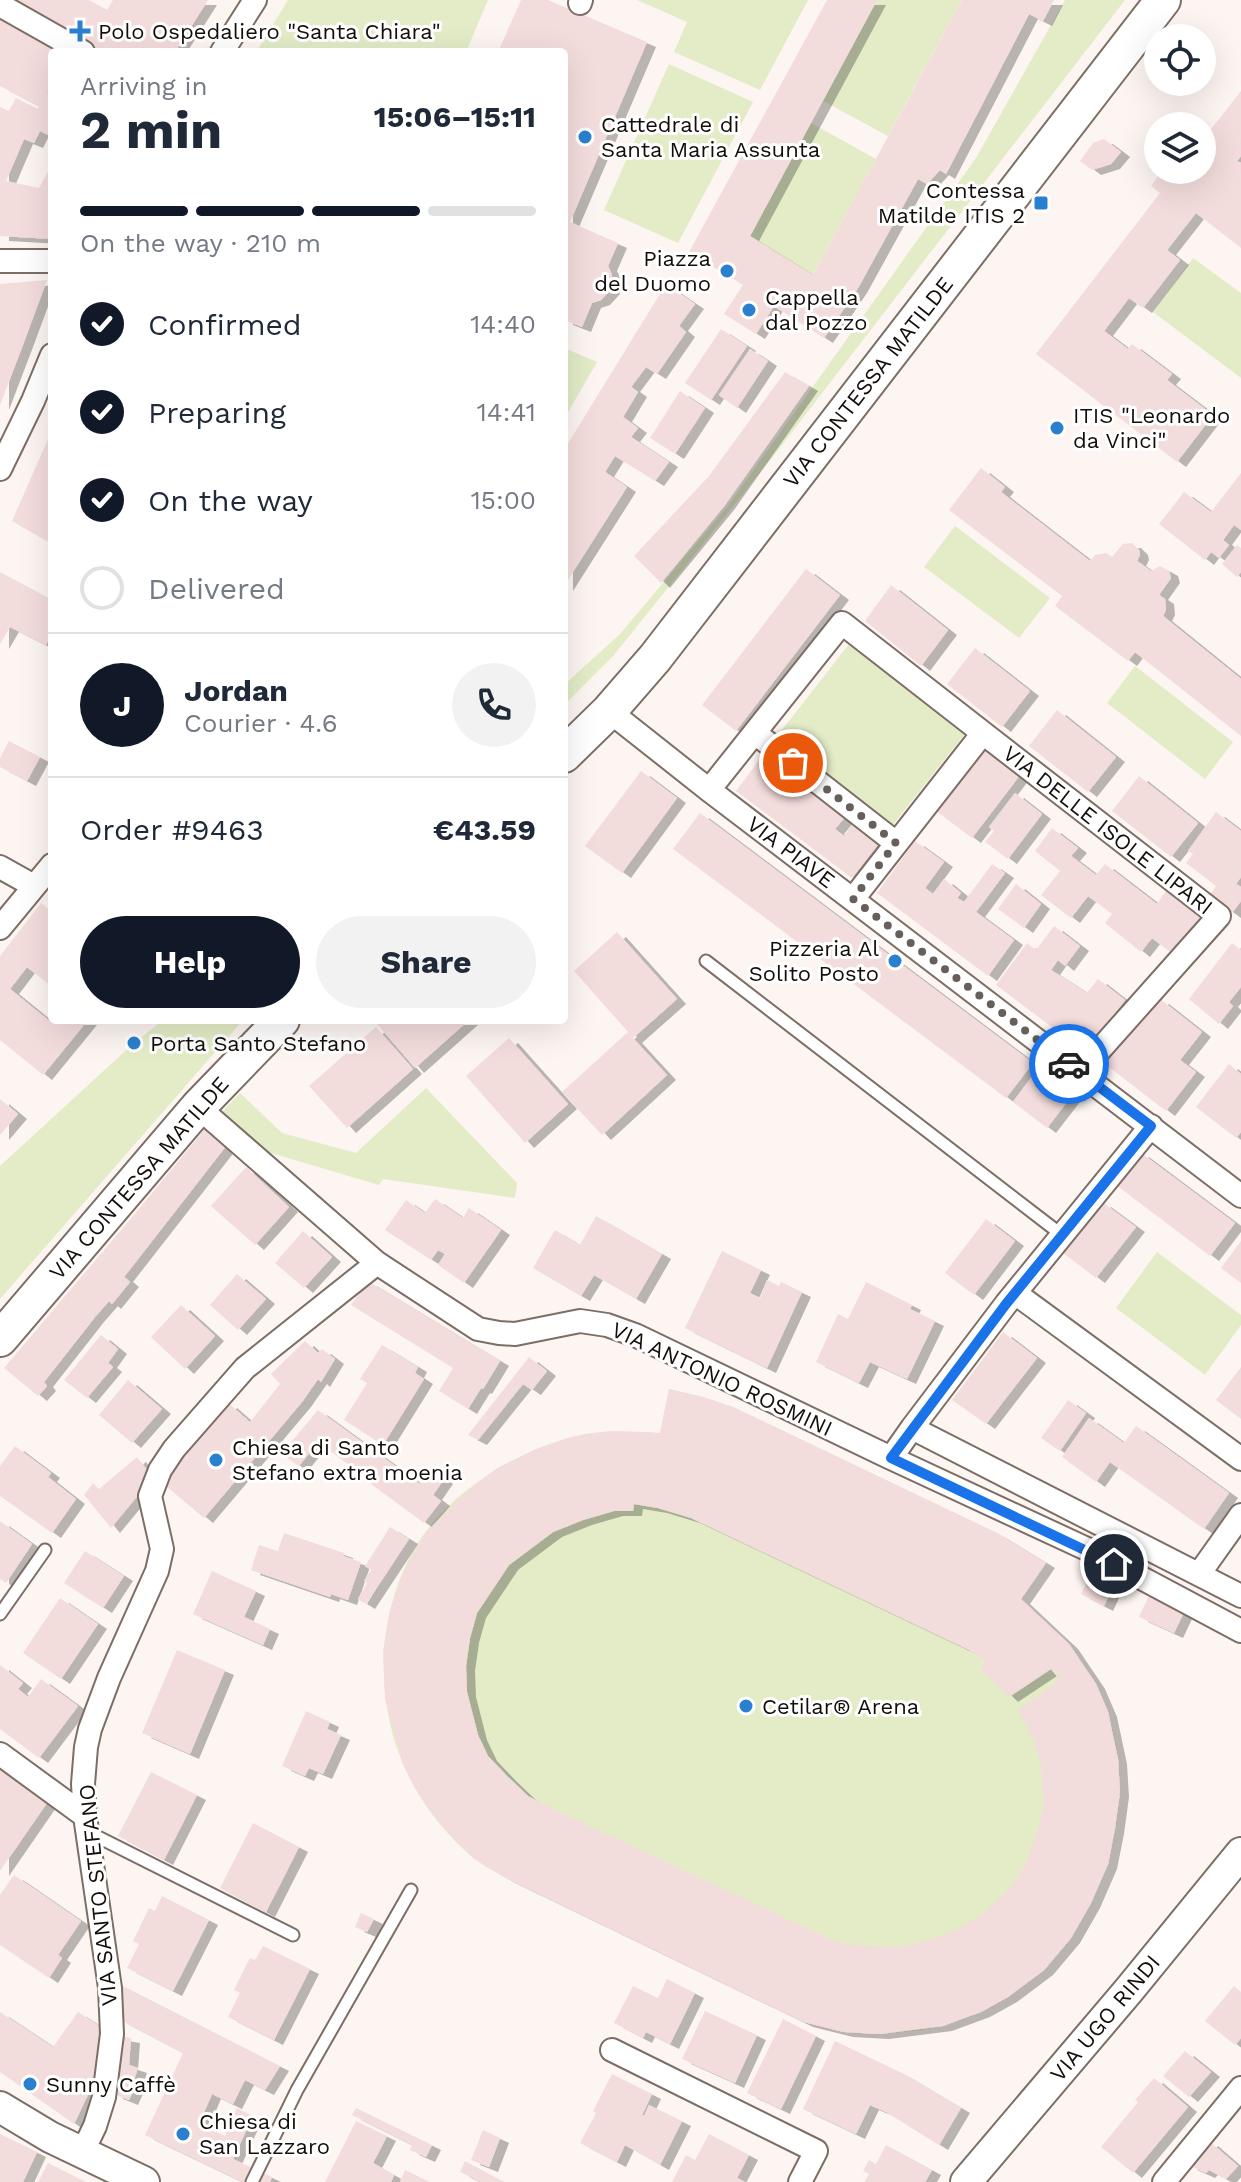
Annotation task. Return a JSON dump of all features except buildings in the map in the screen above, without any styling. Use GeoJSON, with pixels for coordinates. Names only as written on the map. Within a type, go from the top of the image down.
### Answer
{"type":"FeatureCollection","features":[{"type":"Feature","properties":{"kind":"main road","name":"VIA CONTESSA MATILDE"},"geometry":{"type":"LineString","coordinates":[[568,751],[609,711],[685,620],[1163,0]]}},
{"type":"Feature","properties":{"kind":"main road","name":"VIA CONTESSA MATILDE"},"geometry":{"type":"LineString","coordinates":[[0,1339],[198,1107],[278,1024]]}},
{"type":"Feature","properties":{"kind":"street"},"geometry":{"type":"LineString","coordinates":[[225,48],[255,0]]}},
{"type":"Feature","properties":{"kind":"street"},"geometry":{"type":"LineString","coordinates":[[0,5],[76,48]]}},
{"type":"Feature","properties":{"kind":"street"},"geometry":{"type":"LineString","coordinates":[[0,261],[48,261]]}},
{"type":"Feature","properties":{"kind":"street"},"geometry":{"type":"LineString","coordinates":[[0,469],[48,365]]}},
{"type":"Feature","properties":{"kind":"street"},"geometry":{"type":"LineString","coordinates":[[709,790],[842,623],[983,733],[853,899]]}},
{"type":"Feature","properties":{"kind":"street","name":"VIA PIAVE"},"geometry":{"type":"LineString","coordinates":[[609,711],[1241,1196]]}},
{"type":"Feature","properties":{"kind":"street"},"geometry":{"type":"LineString","coordinates":[[755,733],[896,843]]}},
{"type":"Feature","properties":{"kind":"street","name":"VIA DELLE ISOLE LIPARI"},"geometry":{"type":"LineString","coordinates":[[983,733],[1219,916],[1080,1072]]}},
{"type":"Feature","properties":{"kind":"street"},"geometry":{"type":"LineString","coordinates":[[0,867],[34,886]]}},
{"type":"Feature","properties":{"kind":"street"},"geometry":{"type":"LineString","coordinates":[[0,928],[48,870]]}},
{"type":"Feature","properties":{"kind":"street"},"geometry":{"type":"LineString","coordinates":[[198,1107],[377,1263]]}},
{"type":"Feature","properties":{"kind":"street"},"geometry":{"type":"LineString","coordinates":[[891,1458],[1015,1293],[1151,1126]]}},
{"type":"Feature","properties":{"kind":"street","name":"VIA ANTONIO ROSMINI"},"geometry":{"type":"LineString","coordinates":[[377,1263],[478,1329],[515,1334],[580,1321],[607,1325],[635,1335],[1089,1550],[1241,1631]]}},
{"type":"Feature","properties":{"kind":"street","name":"VIA SANTO STEFANO"},"geometry":{"type":"LineString","coordinates":[[82,2153],[104,2097],[112,2034],[110,1988],[86,1824],[83,1784],[86,1747],[109,1678],[157,1571],[162,1549],[150,1496],[160,1470],[174,1449],[245,1368],[377,1263]]}},
{"type":"Feature","properties":{"kind":"street"},"geometry":{"type":"LineString","coordinates":[[1015,1293],[1241,1459]]}},
{"type":"Feature","properties":{"kind":"street"},"geometry":{"type":"LineString","coordinates":[[912,1428],[1241,1596]]}},
{"type":"Feature","properties":{"kind":"street"},"geometry":{"type":"LineString","coordinates":[[1199,1574],[1241,1515]]}},
{"type":"Feature","properties":{"kind":"street"},"geometry":{"type":"LineString","coordinates":[[0,1754],[86,1824]]}},
{"type":"Feature","properties":{"kind":"street","name":"VIA UGO RINDI"},"geometry":{"type":"LineString","coordinates":[[966,2182],[1241,1853]]}},
{"type":"Feature","properties":{"kind":"street"},"geometry":{"type":"LineString","coordinates":[[612,2050],[816,2151],[800,2182]]}},
{"type":"Feature","properties":{"kind":"street"},"geometry":{"type":"LineString","coordinates":[[1164,2182],[1241,2088]]}},
{"type":"Feature","properties":{"kind":"street"},"geometry":{"type":"LineString","coordinates":[[0,2107],[50,2137],[144,2182]]}},
{"type":"Feature","properties":{"kind":"lane"},"geometry":{"type":"LineString","coordinates":[[706,961],[1062,1235]]}},
{"type":"Feature","properties":{"kind":"lane"},"geometry":{"type":"LineString","coordinates":[[0,1614],[45,1550]]}},
{"type":"Feature","properties":{"kind":"lane"},"geometry":{"type":"LineString","coordinates":[[86,1824],[293,1935]]}},
{"type":"Feature","properties":{"kind":"lane"},"geometry":{"type":"LineString","coordinates":[[252,2182],[297,2090],[411,1890]]}},
{"type":"Feature","properties":{"kind":"green space"},"geometry":{"type":"Polygon","coordinates":[[[288,0],[488,0],[468,48],[258,48],[288,0]]]}},
{"type":"Feature","properties":{"kind":"green space"},"geometry":{"type":"Polygon","coordinates":[[[637,0],[808,0],[760,90],[674,52],[687,22],[637,0]]]}},
{"type":"Feature","properties":{"kind":"green space"},"geometry":{"type":"Polygon","coordinates":[[[877,0],[962,0],[888,136],[823,101],[877,0]]]}},
{"type":"Feature","properties":{"kind":"green space"},"geometry":{"type":"Polygon","coordinates":[[[1065,0],[1125,0],[779,449],[614,655],[568,701],[568,681],[620,634],[727,507],[976,158],[1065,0]]]}},
{"type":"Feature","properties":{"kind":"green space"},"geometry":{"type":"Polygon","coordinates":[[[669,64],[753,102],[678,243],[604,210],[669,64]]]}},
{"type":"Feature","properties":{"kind":"green space"},"geometry":{"type":"Polygon","coordinates":[[[811,123],[876,159],[813,275],[750,237],[811,123]]]}},
{"type":"Feature","properties":{"kind":"green space"},"geometry":{"type":"Polygon","coordinates":[[[1193,258],[1241,293],[1241,378],[1153,312],[1193,258]]]}},
{"type":"Feature","properties":{"kind":"green space"},"geometry":{"type":"Polygon","coordinates":[[[568,350],[597,362],[568,412],[568,350]]]}},
{"type":"Feature","properties":{"kind":"green space"},"geometry":{"type":"Polygon","coordinates":[[[955,526],[1050,598],[1019,638],[924,567],[955,526]]]}},
{"type":"Feature","properties":{"kind":"green space"},"geometry":{"type":"Polygon","coordinates":[[[849,644],[964,735],[892,826],[778,735],[849,644]]]}},
{"type":"Feature","properties":{"kind":"green space"},"geometry":{"type":"Polygon","coordinates":[[[1135,666],[1233,742],[1205,779],[1107,703],[1135,666]]]}},
{"type":"Feature","properties":{"kind":"green space"},"geometry":{"type":"Polygon","coordinates":[[[158,1024],[240,1024],[0,1299],[0,1166],[158,1024]]]}},
{"type":"Feature","properties":{"kind":"green space"},"geometry":{"type":"Polygon","coordinates":[[[426,1088],[517,1183],[515,1198],[383,1179],[379,1185],[261,1150],[220,1114],[240,1093],[282,1133],[356,1153],[426,1088]]]}},
{"type":"Feature","properties":{"kind":"green space"},"geometry":{"type":"Polygon","coordinates":[[[1157,1252],[1241,1315],[1241,1325],[1205,1375],[1116,1308],[1157,1252]]]}},
{"type":"Feature","properties":{"kind":"green space","name":"Cetilar® Arena"},"geometry":{"type":"Polygon","coordinates":[[[669,1389],[733,1407],[997,1533],[1046,1563],[1021,1599],[1072,1650],[1096,1686],[1113,1731],[1119,1778],[1116,1825],[1104,1872],[1084,1915],[1056,1954],[1022,1987],[981,2012],[948,2024],[914,2031],[844,2032],[504,1877],[477,1861],[457,1843],[434,1817],[415,1788],[391,1726],[385,1693],[384,1660],[387,1626],[395,1593],[407,1562],[424,1534],[470,1487],[529,1453],[592,1433],[660,1433],[669,1389]]]}},
{"type":"Feature","properties":{"kind":"way so far"},"geometry":{"type":"LineString","coordinates":[[793,763],[896,843],[853,899],[1069,1064]]}},
{"type":"Feature","properties":{"kind":"place","name":"Polo Ospedaliero \"Santa Chiara\""},"geometry":{"type":"Point","coordinates":[80,31]}},
{"type":"Feature","properties":{"kind":"place","name":"Cattedrale di Santa Maria Assunta"},"geometry":{"type":"Point","coordinates":[585,137]}},
{"type":"Feature","properties":{"kind":"place","name":"Contessa Matilde ITIS 2"},"geometry":{"type":"Point","coordinates":[1041,203]}},
{"type":"Feature","properties":{"kind":"place","name":"Piazza del Duomo"},"geometry":{"type":"Point","coordinates":[727,271]}},
{"type":"Feature","properties":{"kind":"place","name":"Cappella dal Pozzo"},"geometry":{"type":"Point","coordinates":[749,310]}},
{"type":"Feature","properties":{"kind":"place","name":"ITIS \"Leonardo da Vinci\""},"geometry":{"type":"Point","coordinates":[1057,428]}},
{"type":"Feature","properties":{"kind":"place","name":"Pizzeria Al Solito Posto"},"geometry":{"type":"Point","coordinates":[895,961]}},
{"type":"Feature","properties":{"kind":"place","name":"Porta Santo Stefano"},"geometry":{"type":"Point","coordinates":[134,1043]}},
{"type":"Feature","properties":{"kind":"place","name":"Chiesa di Santo Stefano extra moenia"},"geometry":{"type":"Point","coordinates":[216,1460]}},
{"type":"Feature","properties":{"kind":"place","name":"Cetilar® Arena"},"geometry":{"type":"Point","coordinates":[746,1706]}},
{"type":"Feature","properties":{"kind":"place","name":"Sunny Caffè"},"geometry":{"type":"Point","coordinates":[30,2084]}},
{"type":"Feature","properties":{"kind":"place","name":"Chiesa di San Lazzaro"},"geometry":{"type":"Point","coordinates":[183,2134]}},
{"type":"Feature","properties":{"kind":"route"},"geometry":{"type":"LineString","coordinates":[[1069,1064],[1151,1126],[1006,1304],[891,1458],[1114,1564]]}}]}
